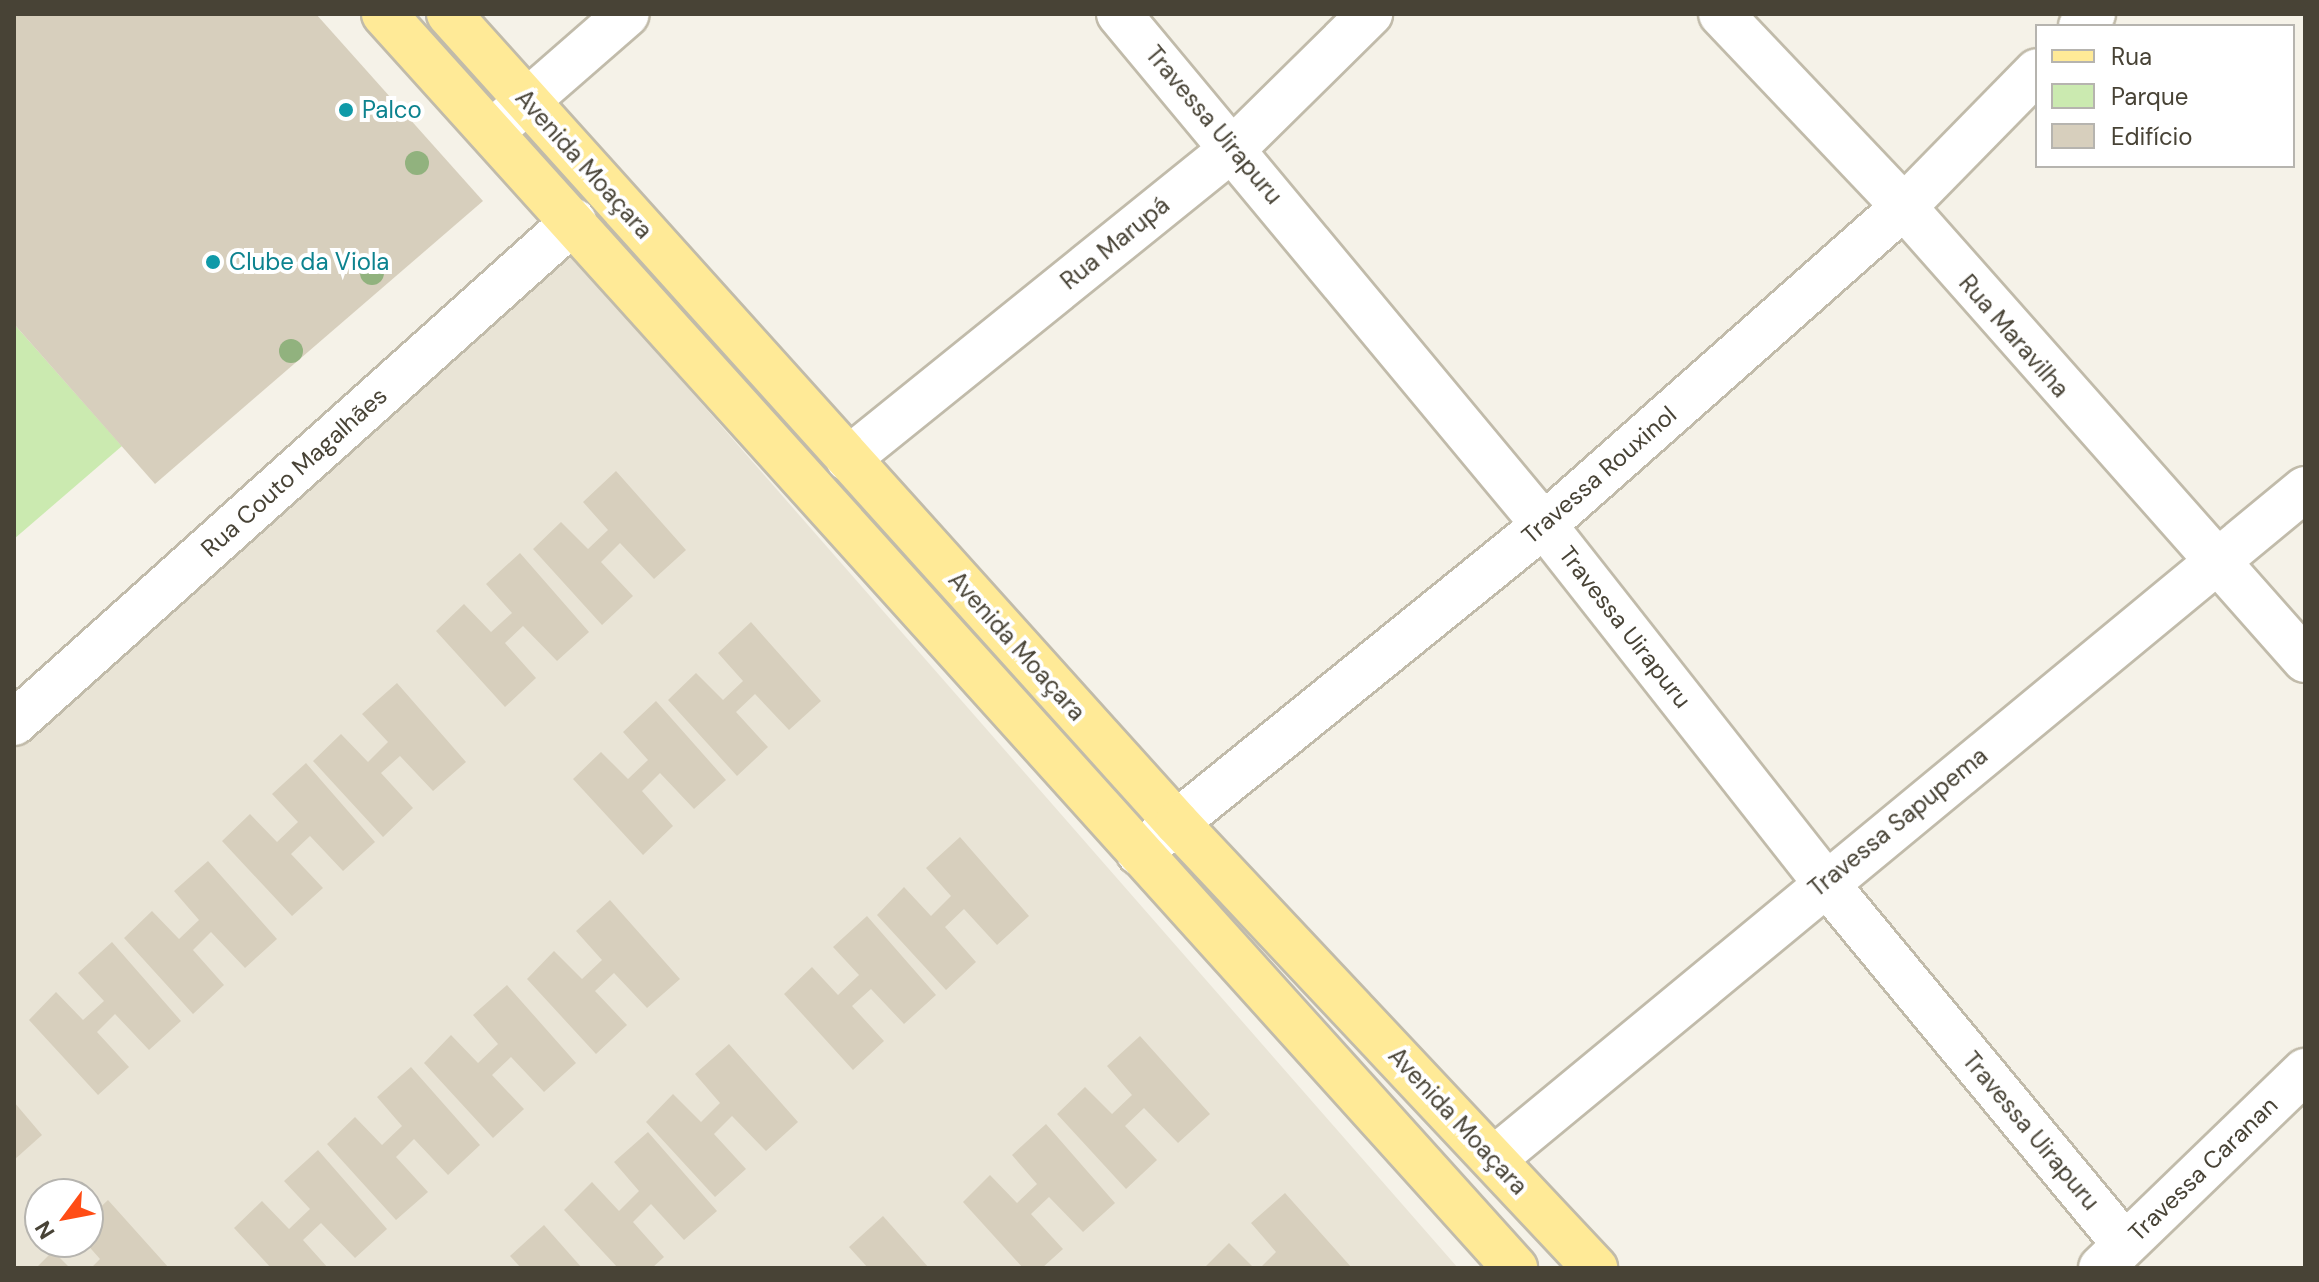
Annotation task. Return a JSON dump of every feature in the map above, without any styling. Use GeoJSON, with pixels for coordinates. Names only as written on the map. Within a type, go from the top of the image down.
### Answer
{"type":"FeatureCollection","features":[{"type":"Feature","properties":{"kind":"main road","name":"Avenida Moaçara"},"geometry":{"type":"LineString","coordinates":[[384,14],[494,130],[1139,853],[1515,1268]]}},
{"type":"Feature","properties":{"kind":"main road","name":"Avenida Moaçara"},"geometry":{"type":"LineString","coordinates":[[449,14],[1177,823],[1595,1268]]}},
{"type":"Feature","properties":{"kind":"street"},"geometry":{"type":"LineString","coordinates":[[494,130],[627,14]]}},
{"type":"Feature","properties":{"kind":"street","name":"Travessa Uirapuru"},"geometry":{"type":"LineString","coordinates":[[1119,14],[1235,147],[1544,525],[1825,882],[2113,1256]]}},
{"type":"Feature","properties":{"kind":"street","name":"Rua Marupá"},"geometry":{"type":"LineString","coordinates":[[848,459],[1235,147],[1370,14]]}},
{"type":"Feature","properties":{"kind":"street","name":"Rua Maravilha"},"geometry":{"type":"LineString","coordinates":[[1721,14],[1904,207],[2036,364],[2218,560],[2305,660]]}},
{"type":"Feature","properties":{"kind":"street","name":"Travessa Rouxinol"},"geometry":{"type":"LineString","coordinates":[[1139,853],[1544,525],[1904,207],[2035,73]]}},
{"type":"Feature","properties":{"kind":"street","name":"Rua Couto Magalhães"},"geometry":{"type":"LineString","coordinates":[[14,723],[574,221]]}},
{"type":"Feature","properties":{"kind":"street","name":"Travessa Sapupema"},"geometry":{"type":"LineString","coordinates":[[1494,1159],[1825,882],[2305,489]]}},
{"type":"Feature","properties":{"kind":"street","name":"Travessa Caranan"},"geometry":{"type":"LineString","coordinates":[[2113,1256],[2305,1071]]}},
{"type":"Feature","properties":{"kind":"shaded area"},"geometry":{"type":"Polygon","coordinates":[[[555,236],[1458,1268],[14,1268],[14,741],[555,236]]]}},
{"type":"Feature","properties":{"kind":"green space"},"geometry":{"type":"Polygon","coordinates":[[[14,324],[122,446],[14,539],[14,324]]]}},
{"type":"Feature","properties":{"kind":"building","name":"Clube da Viola"},"geometry":{"type":"Polygon","coordinates":[[[14,14],[316,14],[483,201],[155,484],[14,324],[14,14]]]}},
{"type":"Feature","properties":{"kind":"building"},"geometry":{"type":"Polygon","coordinates":[[[616,471],[686,550],[654,579],[620,543],[601,562],[633,596],[602,625],[533,549],[561,522],[588,549],[608,530],[583,502],[616,471]]]}},
{"type":"Feature","properties":{"kind":"building"},"geometry":{"type":"Polygon","coordinates":[[[520,553],[589,632],[557,661],[523,626],[505,643],[536,678],[505,707],[436,631],[464,604],[491,632],[512,613],[486,584],[520,553]]]}},
{"type":"Feature","properties":{"kind":"building"},"geometry":{"type":"Polygon","coordinates":[[[751,622],[821,701],[789,730],[755,694],[736,712],[768,747],[737,776],[668,700],[696,673],[723,700],[743,681],[718,653],[751,622]]]}},
{"type":"Feature","properties":{"kind":"building"},"geometry":{"type":"Polygon","coordinates":[[[397,683],[466,762],[433,791],[400,756],[381,773],[413,808],[383,837],[313,761],[341,734],[368,762],[388,742],[362,714],[397,683]]]}},
{"type":"Feature","properties":{"kind":"building"},"geometry":{"type":"Polygon","coordinates":[[[656,701],[726,780],[694,809],[660,773],[642,791],[673,826],[643,855],[573,779],[601,752],[628,779],[648,760],[623,732],[656,701]]]}},
{"type":"Feature","properties":{"kind":"building"},"geometry":{"type":"Polygon","coordinates":[[[306,763],[375,842],[343,871],[310,836],[291,854],[323,888],[292,916],[222,841],[250,814],[277,842],[298,822],[272,794],[306,763]]]}},
{"type":"Feature","properties":{"kind":"building"},"geometry":{"type":"Polygon","coordinates":[[[960,837],[1029,916],[997,945],[964,909],[945,927],[976,962],[946,990],[877,915],[904,887],[931,916],[951,896],[926,868],[960,837]]]}},
{"type":"Feature","properties":{"kind":"building"},"geometry":{"type":"Polygon","coordinates":[[[208,861],[277,939],[245,968],[211,932],[193,950],[224,985],[193,1014],[124,938],[152,911],[179,939],[199,920],[174,891],[208,861]]]}},
{"type":"Feature","properties":{"kind":"building"},"geometry":{"type":"Polygon","coordinates":[[[610,900],[680,979],[647,1008],[614,973],[595,991],[627,1025],[596,1054],[527,979],[554,951],[582,979],[602,960],[576,931],[610,900]]]}},
{"type":"Feature","properties":{"kind":"building"},"geometry":{"type":"Polygon","coordinates":[[[867,916],[936,995],[904,1024],[871,989],[852,1006],[884,1041],[853,1070],[784,994],[812,967],[838,995],[859,975],[833,947],[867,916]]]}},
{"type":"Feature","properties":{"kind":"building"},"geometry":{"type":"Polygon","coordinates":[[[112,942],[181,1021],[149,1050],[115,1014],[97,1032],[129,1067],[98,1095],[29,1020],[56,992],[83,1020],[104,1001],[78,973],[112,942]]]}},
{"type":"Feature","properties":{"kind":"building"},"geometry":{"type":"Polygon","coordinates":[[[507,985],[576,1063],[544,1092],[511,1057],[492,1075],[524,1109],[493,1138],[424,1063],[451,1035],[478,1063],[498,1044],[473,1015],[507,985]]]}},
{"type":"Feature","properties":{"kind":"building"},"geometry":{"type":"Polygon","coordinates":[[[1140,1036],[1210,1114],[1178,1143],[1144,1108],[1125,1126],[1157,1160],[1126,1189],[1057,1114],[1085,1087],[1112,1114],[1132,1095],[1107,1066],[1140,1036]]]}},
{"type":"Feature","properties":{"kind":"building"},"geometry":{"type":"Polygon","coordinates":[[[729,1044],[798,1122],[766,1151],[732,1116],[714,1134],[746,1169],[715,1197],[646,1122],[673,1094],[701,1122],[720,1103],[695,1074],[729,1044]]]}},
{"type":"Feature","properties":{"kind":"building"},"geometry":{"type":"Polygon","coordinates":[[[411,1067],[480,1145],[448,1175],[414,1139],[396,1157],[428,1192],[396,1220],[327,1144],[355,1117],[382,1145],[402,1126],[377,1097],[411,1067]]]}},
{"type":"Feature","properties":{"kind":"building"},"geometry":{"type":"Polygon","coordinates":[[[14,1102],[42,1135],[14,1160],[14,1102]]]}},
{"type":"Feature","properties":{"kind":"building"},"geometry":{"type":"Polygon","coordinates":[[[1046,1124],[1115,1203],[1083,1232],[1049,1197],[1031,1214],[1063,1249],[1042,1268],[1023,1268],[963,1202],[990,1175],[1017,1203],[1037,1184],[1012,1155],[1046,1124]]]}},
{"type":"Feature","properties":{"kind":"building"},"geometry":{"type":"Polygon","coordinates":[[[648,1132],[717,1211],[684,1240],[651,1204],[633,1222],[664,1257],[652,1268],[618,1268],[564,1210],[592,1182],[619,1211],[639,1191],[614,1162],[648,1132]]]}},
{"type":"Feature","properties":{"kind":"building"},"geometry":{"type":"Polygon","coordinates":[[[318,1150],[387,1229],[355,1258],[321,1223],[303,1240],[328,1268],[271,1268],[234,1228],[262,1201],[289,1229],[310,1209],[284,1181],[318,1150]]]}},
{"type":"Feature","properties":{"kind":"building"},"geometry":{"type":"Polygon","coordinates":[[[1285,1193],[1352,1268],[1260,1268],[1276,1252],[1251,1223],[1285,1193]]]}},
{"type":"Feature","properties":{"kind":"building"},"geometry":{"type":"Polygon","coordinates":[[[108,1200],[169,1268],[91,1268],[99,1258],[104,1258],[104,1204],[108,1200]]]}},
{"type":"Feature","properties":{"kind":"building"},"geometry":{"type":"Polygon","coordinates":[[[883,1216],[929,1268],[868,1268],[849,1247],[883,1216]]]}},
{"type":"Feature","properties":{"kind":"building"},"geometry":{"type":"Polygon","coordinates":[[[544,1225],[582,1268],[521,1268],[510,1256],[544,1225]]]}},
{"type":"Feature","properties":{"kind":"building"},"geometry":{"type":"Polygon","coordinates":[[[1229,1243],[1254,1268],[1204,1268],[1229,1243]]]}},
{"type":"Feature","properties":{"kind":"building"},"geometry":{"type":"Polygon","coordinates":[[[46,1258],[60,1258],[70,1268],[36,1268],[46,1258]]]}},
{"type":"Feature","properties":{"kind":"place","name":"Palco"},"geometry":{"type":"Point","coordinates":[346,110]}},
{"type":"Feature","properties":{"kind":"place","name":"Clube da Viola"},"geometry":{"type":"Point","coordinates":[213,262]}}]}
